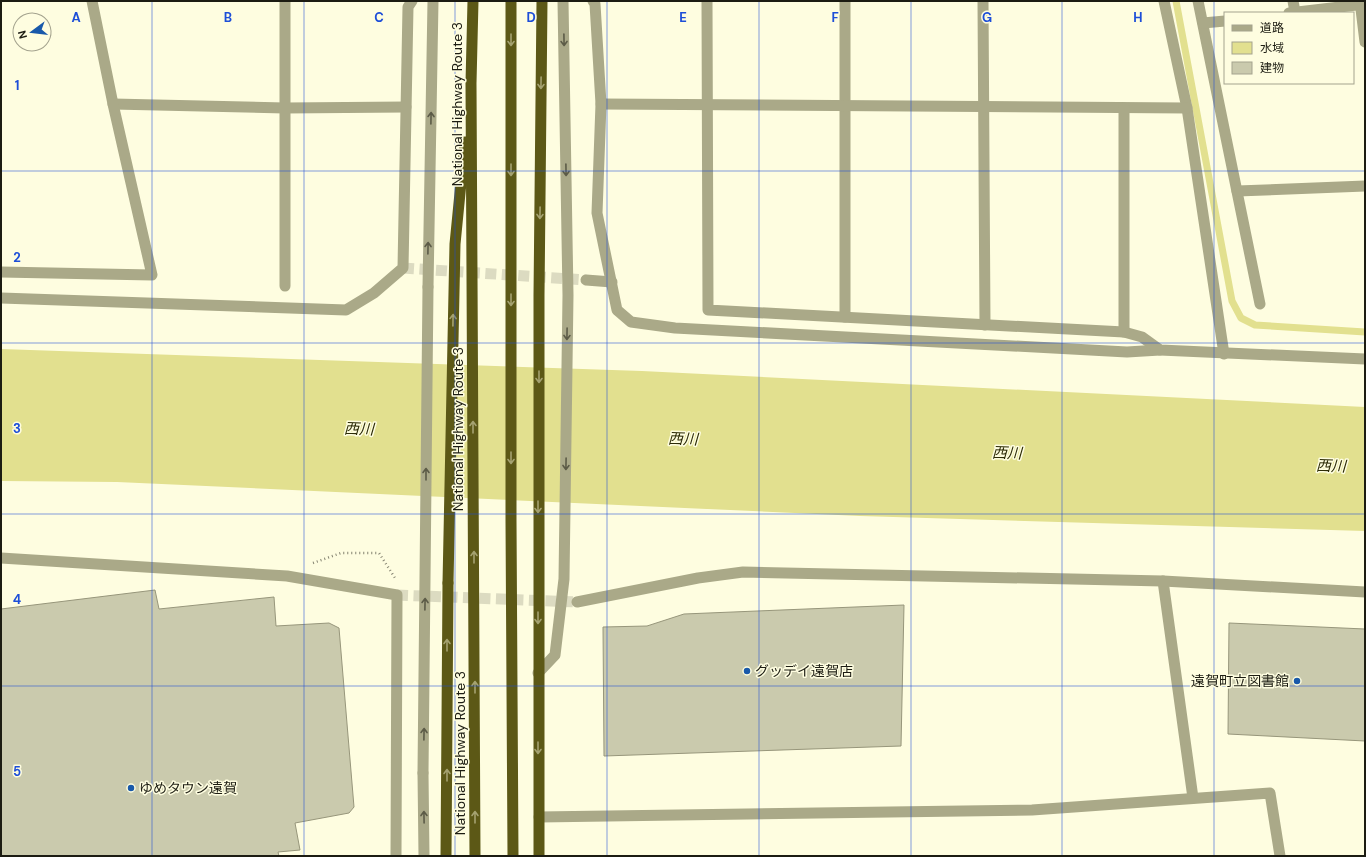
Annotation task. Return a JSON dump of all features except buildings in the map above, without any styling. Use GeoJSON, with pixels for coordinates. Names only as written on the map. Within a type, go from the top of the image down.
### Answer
{"type":"FeatureCollection","features":[{"type":"Feature","properties":{"kind":"highway","name":"National Highway Route 3"},"geometry":{"type":"LineString","coordinates":[[473,1],[471,83],[475,856]]}},
{"type":"Feature","properties":{"kind":"highway"},"geometry":{"type":"LineString","coordinates":[[511,1],[511,528],[513,856]]}},
{"type":"Feature","properties":{"kind":"highway"},"geometry":{"type":"LineString","coordinates":[[539,856],[538,579],[542,2]]}},
{"type":"Feature","properties":{"kind":"highway"},"geometry":{"type":"LineString","coordinates":[[446,856],[448,583],[455,244],[471,83]]}},
{"type":"Feature","properties":{"kind":"street"},"geometry":{"type":"LineString","coordinates":[[1,272],[152,276],[112,104],[92,1]]}},
{"type":"Feature","properties":{"kind":"street"},"geometry":{"type":"LineString","coordinates":[[285,1],[285,286]]}},
{"type":"Feature","properties":{"kind":"street"},"geometry":{"type":"LineString","coordinates":[[1,298],[346,310],[374,293],[403,268],[408,7],[412,1]]}},
{"type":"Feature","properties":{"kind":"street"},"geometry":{"type":"LineString","coordinates":[[424,856],[423,773],[428,287],[433,1]]}},
{"type":"Feature","properties":{"kind":"street"},"geometry":{"type":"LineString","coordinates":[[538,673],[555,655],[564,579],[568,295],[563,1]]}},
{"type":"Feature","properties":{"kind":"street"},"geometry":{"type":"LineString","coordinates":[[593,1],[595,4],[601,104],[597,213],[617,310],[631,322],[675,328],[1127,352],[1160,350],[1365,360]]}},
{"type":"Feature","properties":{"kind":"street"},"geometry":{"type":"LineString","coordinates":[[707,1],[708,310],[985,326],[1124,332],[1142,337],[1160,350]]}},
{"type":"Feature","properties":{"kind":"street"},"geometry":{"type":"LineString","coordinates":[[845,1],[845,318]]}},
{"type":"Feature","properties":{"kind":"street"},"geometry":{"type":"LineString","coordinates":[[983,1],[985,326]]}},
{"type":"Feature","properties":{"kind":"street"},"geometry":{"type":"LineString","coordinates":[[1164,1],[1187,108],[1224,354]]}},
{"type":"Feature","properties":{"kind":"street"},"geometry":{"type":"LineString","coordinates":[[1198,1],[1260,304]]}},
{"type":"Feature","properties":{"kind":"street"},"geometry":{"type":"LineString","coordinates":[[1292,12],[1293,1]]}},
{"type":"Feature","properties":{"kind":"street"},"geometry":{"type":"LineString","coordinates":[[1299,12],[1362,3],[1365,42]]}},
{"type":"Feature","properties":{"kind":"street"},"geometry":{"type":"LineString","coordinates":[[1203,23],[1224,21]]}},
{"type":"Feature","properties":{"kind":"street"},"geometry":{"type":"LineString","coordinates":[[112,104],[285,108],[406,107]]}},
{"type":"Feature","properties":{"kind":"street"},"geometry":{"type":"LineString","coordinates":[[601,104],[1187,108]]}},
{"type":"Feature","properties":{"kind":"street"},"geometry":{"type":"LineString","coordinates":[[1124,108],[1124,332]]}},
{"type":"Feature","properties":{"kind":"street"},"geometry":{"type":"LineString","coordinates":[[1237,192],[1365,186]]}},
{"type":"Feature","properties":{"kind":"street"},"geometry":{"type":"LineString","coordinates":[[586,280],[612,282]]}},
{"type":"Feature","properties":{"kind":"street"},"geometry":{"type":"LineString","coordinates":[[1,558],[287,576],[397,595],[396,856]]}},
{"type":"Feature","properties":{"kind":"street"},"geometry":{"type":"LineString","coordinates":[[578,602],[698,578],[743,572],[1163,581],[1365,592]]}},
{"type":"Feature","properties":{"kind":"street"},"geometry":{"type":"LineString","coordinates":[[1163,581],[1193,798]]}},
{"type":"Feature","properties":{"kind":"street"},"geometry":{"type":"LineString","coordinates":[[539,817],[1032,810],[1270,793],[1280,856]]}},
{"type":"Feature","properties":{"kind":"path"},"geometry":{"type":"LineString","coordinates":[[320,559],[341,552],[379,553],[398,582]]}},
{"type":"Feature","properties":{"kind":"water","name":"西川"},"geometry":{"type":"Polygon","coordinates":[[[1,349],[642,371],[1365,407],[1365,531],[860,516],[117,482],[1,481],[1,349]]]}},
{"type":"Feature","properties":{"kind":"waterway"},"geometry":{"type":"LineString","coordinates":[[1176,1],[1232,301],[1241,318],[1255,325],[1365,332]]}},
{"type":"Feature","properties":{"kind":"tunnel"},"geometry":{"type":"LineString","coordinates":[[403,268],[586,280]]}},
{"type":"Feature","properties":{"kind":"tunnel"},"geometry":{"type":"LineString","coordinates":[[397,595],[577,602]]}},
{"type":"Feature","properties":{"kind":"place","name":"グッデイ遠賀店"},"geometry":{"type":"Point","coordinates":[747,671]}},
{"type":"Feature","properties":{"kind":"place","name":"遠賀町立図書館"},"geometry":{"type":"Point","coordinates":[1297,681]}},
{"type":"Feature","properties":{"kind":"place","name":"ゆめタウン遠賀"},"geometry":{"type":"Point","coordinates":[131,788]}}]}
